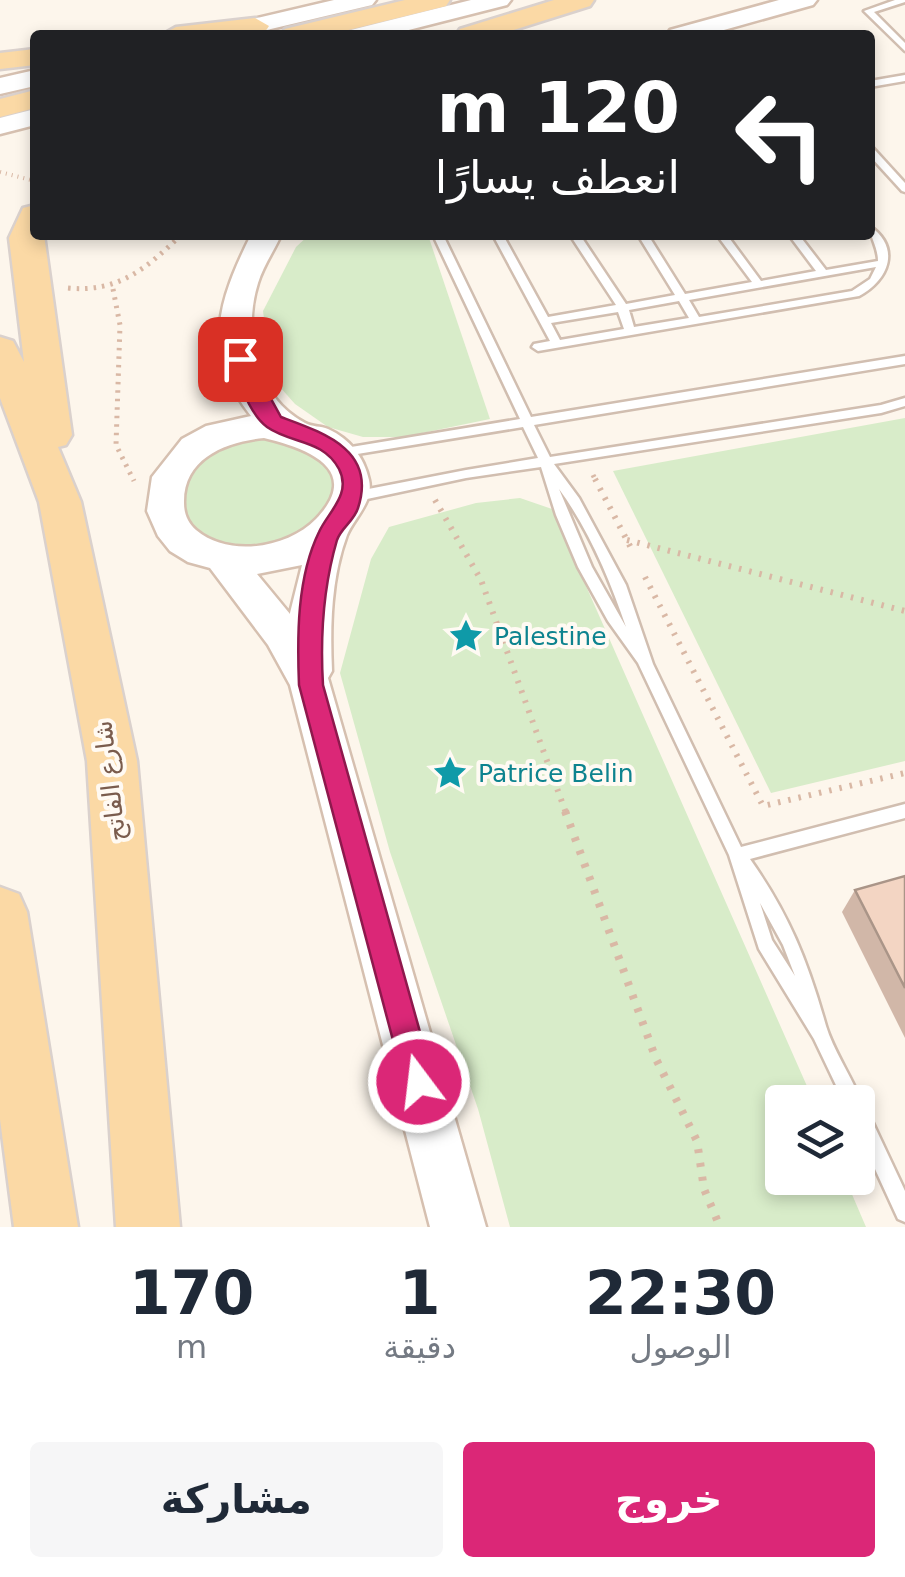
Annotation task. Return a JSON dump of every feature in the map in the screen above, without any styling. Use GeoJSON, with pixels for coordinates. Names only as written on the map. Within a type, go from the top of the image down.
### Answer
{"type":"FeatureCollection","features":[{"type":"Feature","properties":{"kind":"main road"},"geometry":{"type":"LineString","coordinates":[[315,30],[437,0]]}},
{"type":"Feature","properties":{"kind":"main road"},"geometry":{"type":"LineString","coordinates":[[486,30],[582,0]]}},
{"type":"Feature","properties":{"kind":"main road"},"geometry":{"type":"LineString","coordinates":[[220,30],[255,26]]}},
{"type":"Feature","properties":{"kind":"main road"},"geometry":{"type":"LineString","coordinates":[[0,62],[30,57]]}},
{"type":"Feature","properties":{"kind":"main road"},"geometry":{"type":"LineString","coordinates":[[0,108],[30,100]]}},
{"type":"Feature","properties":{"kind":"main road"},"geometry":{"type":"LineString","coordinates":[[30,228],[26,238],[60,502]]}},
{"type":"Feature","properties":{"kind":"main road","name":"شارع الفاتح"},"geometry":{"type":"LineString","coordinates":[[0,348],[60,502],[112,761],[148,1227]]}},
{"type":"Feature","properties":{"kind":"main road"},"geometry":{"type":"LineString","coordinates":[[0,912],[31,1102],[46,1227]]}},
{"type":"Feature","properties":{"kind":"street"},"geometry":{"type":"LineString","coordinates":[[237,30],[364,0]]}},
{"type":"Feature","properties":{"kind":"street"},"geometry":{"type":"LineString","coordinates":[[380,30],[498,0]]}},
{"type":"Feature","properties":{"kind":"street"},"geometry":{"type":"LineString","coordinates":[[698,30],[805,0]]}},
{"type":"Feature","properties":{"kind":"street"},"geometry":{"type":"LineString","coordinates":[[0,86],[30,79]]}},
{"type":"Feature","properties":{"kind":"street"},"geometry":{"type":"LineString","coordinates":[[0,126],[30,118]]}},
{"type":"Feature","properties":{"kind":"street"},"geometry":{"type":"LineString","coordinates":[[240,359],[221,427],[174,466],[164,484],[162,503],[167,522],[180,538],[200,551],[224,559],[252,561],[307,548],[339,522],[352,498],[348,466],[339,453],[326,442],[274,422],[253,390],[240,359],[236,318],[242,283],[264,240]]}},
{"type":"Feature","properties":{"kind":"street"},"geometry":{"type":"LineString","coordinates":[[210,438],[264,426],[290,428]]}},
{"type":"Feature","properties":{"kind":"street"},"geometry":{"type":"LineString","coordinates":[[311,685],[310,613],[328,533]]}},
{"type":"Feature","properties":{"kind":"street"},"geometry":{"type":"LineString","coordinates":[[224,559],[286,634],[311,685],[458,1227]]}},
{"type":"Feature","properties":{"kind":"lane"},"geometry":{"type":"LineString","coordinates":[[904,0],[868,11],[905,48]]}},
{"type":"Feature","properties":{"kind":"lane"},"geometry":{"type":"LineString","coordinates":[[875,81],[905,78]]}},
{"type":"Feature","properties":{"kind":"lane"},"geometry":{"type":"LineString","coordinates":[[875,158],[905,189]]}},
{"type":"Feature","properties":{"kind":"lane"},"geometry":{"type":"LineString","coordinates":[[538,347],[855,294],[871,286],[883,264],[884,247],[875,235]]}},
{"type":"Feature","properties":{"kind":"lane"},"geometry":{"type":"LineString","coordinates":[[440,240],[546,462],[566,522],[612,616],[646,664],[737,856],[766,943],[820,1034],[845,1085]]}},
{"type":"Feature","properties":{"kind":"lane"},"geometry":{"type":"LineString","coordinates":[[501,240],[556,344]]}},
{"type":"Feature","properties":{"kind":"lane"},"geometry":{"type":"LineString","coordinates":[[578,240],[622,306],[630,332]]}},
{"type":"Feature","properties":{"kind":"lane"},"geometry":{"type":"LineString","coordinates":[[646,240],[696,320]]}},
{"type":"Feature","properties":{"kind":"lane"},"geometry":{"type":"LineString","coordinates":[[726,240],[758,285]]}},
{"type":"Feature","properties":{"kind":"lane"},"geometry":{"type":"LineString","coordinates":[[798,240],[824,274]]}},
{"type":"Feature","properties":{"kind":"lane"},"geometry":{"type":"LineString","coordinates":[[545,321],[883,264]]}},
{"type":"Feature","properties":{"kind":"lane"},"geometry":{"type":"LineString","coordinates":[[339,453],[905,360]]}},
{"type":"Feature","properties":{"kind":"lane"},"geometry":{"type":"LineString","coordinates":[[352,498],[905,402]]}},
{"type":"Feature","properties":{"kind":"lane"},"geometry":{"type":"LineString","coordinates":[[737,856],[905,811]]}},
{"type":"Feature","properties":{"kind":"lane"},"geometry":{"type":"LineString","coordinates":[[875,1149],[905,1212]]}},
{"type":"Feature","properties":{"kind":"path"},"geometry":{"type":"LineString","coordinates":[[0,172],[30,180]]}},
{"type":"Feature","properties":{"kind":"path"},"geometry":{"type":"LineString","coordinates":[[29,259],[49,284],[82,290],[113,289],[134,277],[175,240]]}},
{"type":"Feature","properties":{"kind":"path"},"geometry":{"type":"LineString","coordinates":[[113,289],[120,325],[116,444],[135,482],[164,484]]}},
{"type":"Feature","properties":{"kind":"path"},"geometry":{"type":"LineString","coordinates":[[583,456],[635,557]]}},
{"type":"Feature","properties":{"kind":"path"},"geometry":{"type":"LineString","coordinates":[[425,483],[481,580],[656,1059],[697,1141],[704,1189],[720,1227]]}},
{"type":"Feature","properties":{"kind":"path"},"geometry":{"type":"LineString","coordinates":[[626,539],[905,611]]}},
{"type":"Feature","properties":{"kind":"path"},"geometry":{"type":"LineString","coordinates":[[644,575],[763,806],[905,772]]}},
{"type":"Feature","properties":{"kind":"green space"},"geometry":{"type":"Polygon","coordinates":[[[304,240],[430,240],[490,419],[403,437],[363,437],[328,427],[295,404],[272,378],[263,311],[296,247],[304,240]]]}},
{"type":"Feature","properties":{"kind":"green space"},"geometry":{"type":"Polygon","coordinates":[[[905,418],[905,761],[771,793],[613,471],[905,418]]]}},
{"type":"Feature","properties":{"kind":"green space"},"geometry":{"type":"Polygon","coordinates":[[[274,435],[332,461],[340,495],[295,541],[240,550],[214,543],[193,530],[181,513],[185,474],[223,444],[274,435]]]}},
{"type":"Feature","properties":{"kind":"green space"},"geometry":{"type":"Polygon","coordinates":[[[520,498],[552,509],[806,1085],[765,1085],[765,1195],[852,1195],[866,1227],[510,1227],[478,1109],[390,852],[340,673],[371,559],[389,527],[476,503],[520,498]]]}},
{"type":"Feature","properties":{"kind":"building"},"geometry":{"type":"Polygon","coordinates":[[[905,876],[905,988],[855,890],[905,876]]]}},
{"type":"Feature","properties":{"kind":"place","name":"Palestine"},"geometry":{"type":"Point","coordinates":[466,636]}},
{"type":"Feature","properties":{"kind":"place","name":"Patrice Belin"},"geometry":{"type":"Point","coordinates":[450,773]}},
{"type":"Feature","properties":{"kind":"route"},"geometry":{"type":"LineString","coordinates":[[240,359],[259,401],[274,422],[326,442],[348,466],[353,482],[347,510],[328,533],[314,590],[308,636],[311,685],[419,1082]]}}]}
